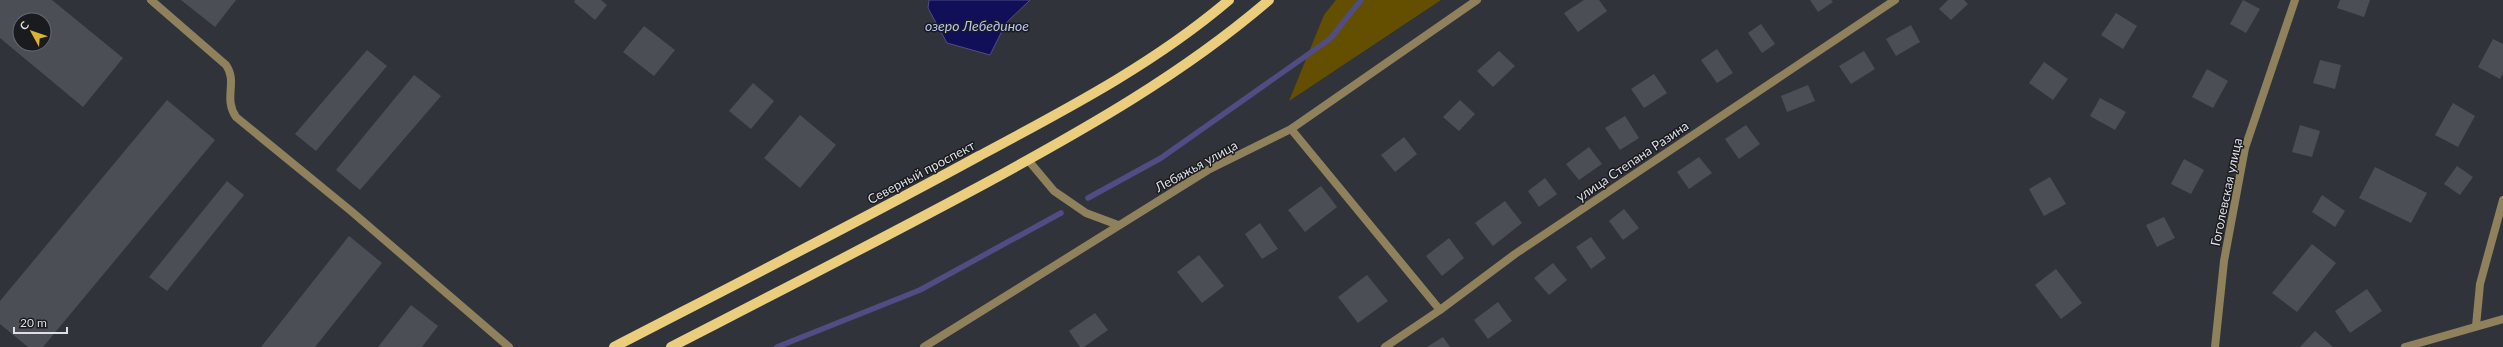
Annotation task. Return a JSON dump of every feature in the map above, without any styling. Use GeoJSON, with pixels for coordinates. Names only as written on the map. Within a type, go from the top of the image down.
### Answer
{"type":"FeatureCollection","features":[{"type":"Feature","properties":{"kind":"main road","name":"Северный проспект"},"geometry":{"type":"LineString","coordinates":[[614,347],[905,196],[1074,105],[1176,40],[1229,0]]}},
{"type":"Feature","properties":{"kind":"main road"},"geometry":{"type":"LineString","coordinates":[[672,347],[1086,128],[1191,62],[1269,0]]}},
{"type":"Feature","properties":{"kind":"street"},"geometry":{"type":"LineString","coordinates":[[151,0],[226,65],[231,78],[230,108],[236,117],[351,211],[509,347]]}},
{"type":"Feature","properties":{"kind":"street","name":"Лебяжья улица"},"geometry":{"type":"LineString","coordinates":[[924,347],[1208,170],[1291,129],[1477,0]]}},
{"type":"Feature","properties":{"kind":"street","name":"улица Степана Разина"},"geometry":{"type":"LineString","coordinates":[[1385,347],[1440,310],[1515,254],[1895,0]]}},
{"type":"Feature","properties":{"kind":"street","name":"Гоголевская улица"},"geometry":{"type":"LineString","coordinates":[[2215,347],[2224,261],[2245,148],[2295,0]]}},
{"type":"Feature","properties":{"kind":"street"},"geometry":{"type":"LineString","coordinates":[[1291,129],[1440,310]]}},
{"type":"Feature","properties":{"kind":"street"},"geometry":{"type":"LineString","coordinates":[[1028,160],[1054,191],[1086,212],[1118,225]]}},
{"type":"Feature","properties":{"kind":"street"},"geometry":{"type":"LineString","coordinates":[[2476,326],[2480,284],[2503,200]]}},
{"type":"Feature","properties":{"kind":"street"},"geometry":{"type":"LineString","coordinates":[[2405,347],[2503,318]]}},
{"type":"Feature","properties":{"kind":"shaded area"},"geometry":{"type":"Polygon","coordinates":[[[1336,0],[1441,0],[1289,101],[1324,15],[1336,0]]]}},
{"type":"Feature","properties":{"kind":"water","name":"озеро Лебединое"},"geometry":{"type":"Polygon","coordinates":[[[929,0],[1030,0],[1006,23],[990,55],[947,43],[928,8],[929,0]]]}},
{"type":"Feature","properties":{"kind":"building"},"geometry":{"type":"Polygon","coordinates":[[[0,0],[52,0],[123,58],[83,107],[17,52],[52,52],[52,12],[12,12],[12,48],[0,38],[0,0]]]}},
{"type":"Feature","properties":{"kind":"building"},"geometry":{"type":"Polygon","coordinates":[[[181,0],[236,0],[215,27],[181,0]]]}},
{"type":"Feature","properties":{"kind":"building"},"geometry":{"type":"Polygon","coordinates":[[[575,0],[601,0],[607,5],[595,20],[574,2],[575,0]]]}},
{"type":"Feature","properties":{"kind":"building"},"geometry":{"type":"Polygon","coordinates":[[[1584,0],[1599,0],[1607,11],[1578,32],[1564,13],[1584,0]]]}},
{"type":"Feature","properties":{"kind":"building"},"geometry":{"type":"Polygon","coordinates":[[[1810,0],[1831,0],[1833,2],[1818,12],[1810,0]]]}},
{"type":"Feature","properties":{"kind":"building"},"geometry":{"type":"Polygon","coordinates":[[[1948,0],[1964,0],[1968,4],[1951,20],[1939,9],[1948,0]]]}},
{"type":"Feature","properties":{"kind":"building"},"geometry":{"type":"Polygon","coordinates":[[[2243,0],[2260,9],[2246,33],[2230,24],[2243,0]]]}},
{"type":"Feature","properties":{"kind":"building"},"geometry":{"type":"Polygon","coordinates":[[[2340,0],[2370,0],[2364,17],[2337,8],[2340,0]]]}},
{"type":"Feature","properties":{"kind":"building"},"geometry":{"type":"Polygon","coordinates":[[[2116,13],[2137,26],[2123,49],[2101,35],[2116,13]]]}},
{"type":"Feature","properties":{"kind":"building"},"geometry":{"type":"Polygon","coordinates":[[[1761,24],[1775,44],[1762,53],[1748,33],[1761,24]]]}},
{"type":"Feature","properties":{"kind":"building"},"geometry":{"type":"Polygon","coordinates":[[[1911,25],[1920,42],[1896,56],[1886,39],[1911,25]]]}},
{"type":"Feature","properties":{"kind":"building"},"geometry":{"type":"Polygon","coordinates":[[[644,26],[675,50],[654,76],[623,52],[644,26]]]}},
{"type":"Feature","properties":{"kind":"building"},"geometry":{"type":"Polygon","coordinates":[[[2493,39],[2503,44],[2503,73],[2500,79],[2478,67],[2493,39]]]}},
{"type":"Feature","properties":{"kind":"building"},"geometry":{"type":"Polygon","coordinates":[[[1717,49],[1733,73],[1717,83],[1701,60],[1717,49]]]}},
{"type":"Feature","properties":{"kind":"building"},"geometry":{"type":"Polygon","coordinates":[[[367,50],[387,66],[316,151],[295,134],[367,50]]]}},
{"type":"Feature","properties":{"kind":"building"},"geometry":{"type":"Polygon","coordinates":[[[1499,51],[1515,66],[1493,87],[1477,71],[1499,51]]]}},
{"type":"Feature","properties":{"kind":"building"},"geometry":{"type":"Polygon","coordinates":[[[1864,51],[1875,69],[1851,84],[1839,66],[1864,51]]]}},
{"type":"Feature","properties":{"kind":"building"},"geometry":{"type":"Polygon","coordinates":[[[2320,60],[2341,65],[2335,89],[2313,83],[2320,60]]]}},
{"type":"Feature","properties":{"kind":"building"},"geometry":{"type":"Polygon","coordinates":[[[2044,62],[2068,79],[2053,100],[2029,83],[2044,62]]]}},
{"type":"Feature","properties":{"kind":"building"},"geometry":{"type":"Polygon","coordinates":[[[2207,69],[2228,81],[2213,108],[2192,97],[2207,69]]]}},
{"type":"Feature","properties":{"kind":"building"},"geometry":{"type":"Polygon","coordinates":[[[1654,74],[1667,93],[1644,108],[1631,89],[1654,74]]]}},
{"type":"Feature","properties":{"kind":"building"},"geometry":{"type":"Polygon","coordinates":[[[414,75],[441,96],[360,190],[336,170],[414,75]]]}},
{"type":"Feature","properties":{"kind":"building"},"geometry":{"type":"Polygon","coordinates":[[[753,83],[774,101],[751,129],[729,111],[753,83]]]}},
{"type":"Feature","properties":{"kind":"building"},"geometry":{"type":"Polygon","coordinates":[[[1808,85],[1815,101],[1787,112],[1781,96],[1808,85]]]}},
{"type":"Feature","properties":{"kind":"building"},"geometry":{"type":"Polygon","coordinates":[[[2100,98],[2126,112],[2115,130],[2090,116],[2100,98]]]}},
{"type":"Feature","properties":{"kind":"building"},"geometry":{"type":"Polygon","coordinates":[[[167,100],[215,140],[43,347],[28,347],[0,324],[0,301],[167,100]]]}},
{"type":"Feature","properties":{"kind":"building"},"geometry":{"type":"Polygon","coordinates":[[[1460,100],[1475,114],[1459,131],[1443,117],[1460,100]]]}},
{"type":"Feature","properties":{"kind":"building"},"geometry":{"type":"Polygon","coordinates":[[[2453,103],[2475,116],[2458,147],[2435,135],[2453,103]]]}},
{"type":"Feature","properties":{"kind":"building"},"geometry":{"type":"Polygon","coordinates":[[[800,115],[836,145],[800,188],[764,158],[800,115]]]}},
{"type":"Feature","properties":{"kind":"building"},"geometry":{"type":"Polygon","coordinates":[[[1625,116],[1639,138],[1620,150],[1605,128],[1625,116]]]}},
{"type":"Feature","properties":{"kind":"building"},"geometry":{"type":"Polygon","coordinates":[[[1746,125],[1760,144],[1739,159],[1725,139],[1746,125]]]}},
{"type":"Feature","properties":{"kind":"building"},"geometry":{"type":"Polygon","coordinates":[[[2300,125],[2320,131],[2312,157],[2292,152],[2300,125]]]}},
{"type":"Feature","properties":{"kind":"building"},"geometry":{"type":"Polygon","coordinates":[[[1404,137],[1417,154],[1395,172],[1381,155],[1404,137]]]}},
{"type":"Feature","properties":{"kind":"building"},"geometry":{"type":"Polygon","coordinates":[[[1589,147],[1602,164],[1579,180],[1566,164],[1589,147]]]}},
{"type":"Feature","properties":{"kind":"building"},"geometry":{"type":"Polygon","coordinates":[[[1699,157],[1712,173],[1689,189],[1677,172],[1699,157]]]}},
{"type":"Feature","properties":{"kind":"building"},"geometry":{"type":"Polygon","coordinates":[[[2184,159],[2204,170],[2191,194],[2171,184],[2184,159]]]}},
{"type":"Feature","properties":{"kind":"building"},"geometry":{"type":"Polygon","coordinates":[[[2457,166],[2473,177],[2460,195],[2444,184],[2457,166]]]}},
{"type":"Feature","properties":{"kind":"building"},"geometry":{"type":"Polygon","coordinates":[[[2375,167],[2427,193],[2411,223],[2359,198],[2375,167]]]}},
{"type":"Feature","properties":{"kind":"building"},"geometry":{"type":"Polygon","coordinates":[[[2050,177],[2066,204],[2044,216],[2029,189],[2050,177]]]}},
{"type":"Feature","properties":{"kind":"building"},"geometry":{"type":"Polygon","coordinates":[[[1545,178],[1557,194],[1539,207],[1528,191],[1545,178]]]}},
{"type":"Feature","properties":{"kind":"building"},"geometry":{"type":"Polygon","coordinates":[[[227,181],[244,195],[167,291],[149,277],[227,181]]]}},
{"type":"Feature","properties":{"kind":"building"},"geometry":{"type":"Polygon","coordinates":[[[1321,186],[1337,207],[1305,232],[1288,210],[1321,186]]]}},
{"type":"Feature","properties":{"kind":"building"},"geometry":{"type":"Polygon","coordinates":[[[2322,195],[2345,211],[2335,227],[2312,212],[2322,195]]]}},
{"type":"Feature","properties":{"kind":"building"},"geometry":{"type":"Polygon","coordinates":[[[1505,201],[1522,223],[1493,246],[1475,223],[1505,201]]]}},
{"type":"Feature","properties":{"kind":"building"},"geometry":{"type":"Polygon","coordinates":[[[1624,209],[1639,228],[1623,240],[1609,221],[1624,209]]]}},
{"type":"Feature","properties":{"kind":"building"},"geometry":{"type":"Polygon","coordinates":[[[2164,217],[2175,238],[2157,247],[2146,225],[2164,217]]]}},
{"type":"Feature","properties":{"kind":"building"},"geometry":{"type":"Polygon","coordinates":[[[1260,223],[1278,249],[1262,259],[1245,234],[1260,223]]]}},
{"type":"Feature","properties":{"kind":"building"},"geometry":{"type":"Polygon","coordinates":[[[349,236],[382,263],[315,347],[261,347],[349,236]]]}},
{"type":"Feature","properties":{"kind":"building"},"geometry":{"type":"Polygon","coordinates":[[[1591,237],[1606,258],[1591,269],[1576,247],[1591,237]]]}},
{"type":"Feature","properties":{"kind":"building"},"geometry":{"type":"Polygon","coordinates":[[[1449,238],[1464,258],[1442,276],[1426,256],[1449,238]]]}},
{"type":"Feature","properties":{"kind":"building"},"geometry":{"type":"Polygon","coordinates":[[[2312,244],[2336,263],[2297,312],[2272,293],[2312,244]]]}},
{"type":"Feature","properties":{"kind":"building"},"geometry":{"type":"Polygon","coordinates":[[[1199,255],[1224,286],[1202,303],[1177,272],[1199,255]]]}},
{"type":"Feature","properties":{"kind":"building"},"geometry":{"type":"Polygon","coordinates":[[[1553,263],[1567,280],[1549,295],[1534,278],[1553,263]]]}},
{"type":"Feature","properties":{"kind":"building"},"geometry":{"type":"Polygon","coordinates":[[[2056,269],[2082,303],[2061,319],[2035,285],[2056,269]]]}},
{"type":"Feature","properties":{"kind":"building"},"geometry":{"type":"Polygon","coordinates":[[[1367,275],[1388,301],[1358,323],[1338,297],[1367,275]]]}},
{"type":"Feature","properties":{"kind":"building"},"geometry":{"type":"Polygon","coordinates":[[[2367,289],[2382,311],[2350,333],[2335,311],[2367,289]]]}},
{"type":"Feature","properties":{"kind":"building"},"geometry":{"type":"Polygon","coordinates":[[[1498,302],[1512,321],[1488,339],[1474,320],[1498,302]]]}},
{"type":"Feature","properties":{"kind":"building"},"geometry":{"type":"Polygon","coordinates":[[[411,305],[438,326],[422,347],[378,347],[411,305]]]}},
{"type":"Feature","properties":{"kind":"building"},"geometry":{"type":"Polygon","coordinates":[[[1095,313],[1108,330],[1084,347],[1080,347],[1069,331],[1095,313]]]}},
{"type":"Feature","properties":{"kind":"building"},"geometry":{"type":"Polygon","coordinates":[[[2315,331],[2333,347],[2300,347],[2315,331]]]}},
{"type":"Feature","properties":{"kind":"building"},"geometry":{"type":"Polygon","coordinates":[[[1443,337],[1450,347],[1427,347],[1443,337]]]}},
{"type":"Feature","properties":{"kind":"waterway"},"geometry":{"type":"LineString","coordinates":[[1088,198],[1161,158],[1330,39],[1361,0]]}},
{"type":"Feature","properties":{"kind":"waterway"},"geometry":{"type":"LineString","coordinates":[[777,347],[920,290],[1061,213]]}}]}
